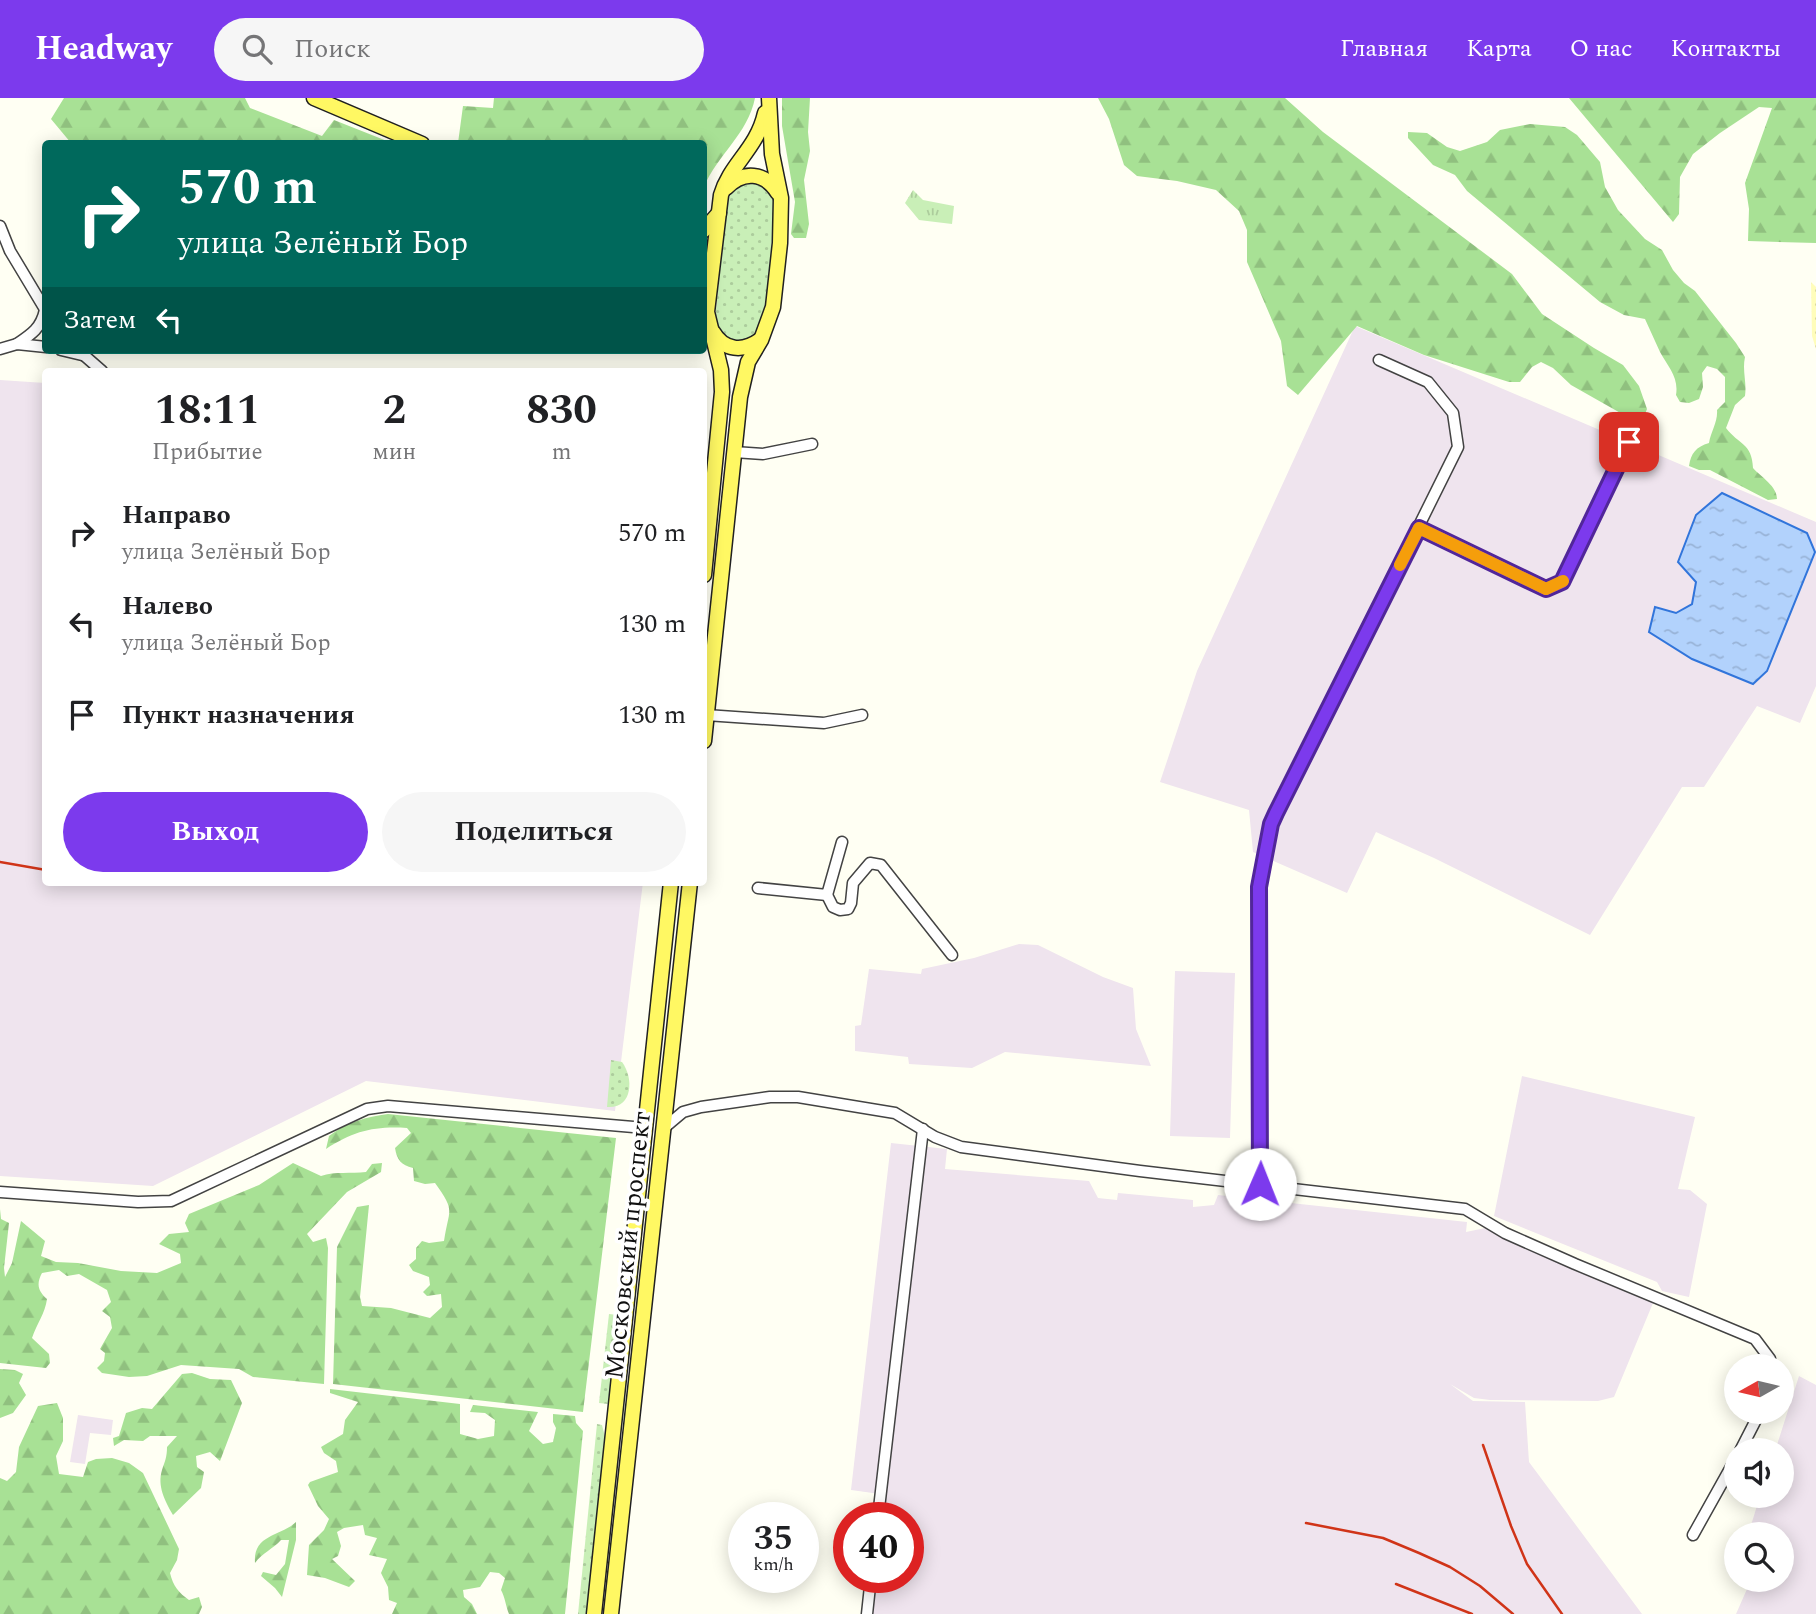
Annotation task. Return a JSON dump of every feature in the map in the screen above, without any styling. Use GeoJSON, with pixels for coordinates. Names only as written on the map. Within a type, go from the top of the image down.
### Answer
{"type":"FeatureCollection","features":[{"type":"Feature","properties":{"kind":"main road"},"geometry":{"type":"LineString","coordinates":[[314,98],[413,140]]}},
{"type":"Feature","properties":{"kind":"main road"},"geometry":{"type":"LineString","coordinates":[[708,305],[721,195],[725,182],[757,138],[769,98]]}},
{"type":"Feature","properties":{"kind":"main road"},"geometry":{"type":"LineString","coordinates":[[707,706],[744,375],[773,307],[780,243],[781,198],[772,154],[769,98]]}},
{"type":"Feature","properties":{"kind":"main road"},"geometry":{"type":"LineString","coordinates":[[721,195],[736,179],[746,175],[758,176],[770,182],[781,198]]}},
{"type":"Feature","properties":{"kind":"main road"},"geometry":{"type":"LineString","coordinates":[[707,227],[719,213]]}},
{"type":"Feature","properties":{"kind":"main road"},"geometry":{"type":"LineString","coordinates":[[707,300],[722,392],[707,540]]}},
{"type":"Feature","properties":{"kind":"main road"},"geometry":{"type":"LineString","coordinates":[[710,328],[722,343],[737,349],[752,346],[761,340]]}},
{"type":"Feature","properties":{"kind":"main road","name":"Московский проспект"},"geometry":{"type":"LineString","coordinates":[[594,1614],[671,886]]}},
{"type":"Feature","properties":{"kind":"main road","name":"Московский проспект"},"geometry":{"type":"LineString","coordinates":[[611,1614],[690,886]]}},
{"type":"Feature","properties":{"kind":"main road"},"geometry":{"type":"LineString","coordinates":[[645,1128],[664,1128]]}},
{"type":"Feature","properties":{"kind":"street"},"geometry":{"type":"LineString","coordinates":[[0,226],[10,251],[42,306]]}},
{"type":"Feature","properties":{"kind":"street"},"geometry":{"type":"LineString","coordinates":[[0,349],[17,344],[35,332],[42,323]]}},
{"type":"Feature","properties":{"kind":"street"},"geometry":{"type":"LineString","coordinates":[[17,344],[42,347]]}},
{"type":"Feature","properties":{"kind":"street"},"geometry":{"type":"LineString","coordinates":[[81,354],[98,368]]}},
{"type":"Feature","properties":{"kind":"street"},"geometry":{"type":"LineString","coordinates":[[1260,1184],[1259,887],[1271,824],[1458,447],[1453,413],[1428,382],[1379,360]]}},
{"type":"Feature","properties":{"kind":"street"},"geometry":{"type":"LineString","coordinates":[[1419,528],[1546,589],[1562,582],[1629,442]]}},
{"type":"Feature","properties":{"kind":"street"},"geometry":{"type":"LineString","coordinates":[[734,452],[763,454],[812,444]]}},
{"type":"Feature","properties":{"kind":"street"},"geometry":{"type":"LineString","coordinates":[[707,715],[824,723],[862,715]]}},
{"type":"Feature","properties":{"kind":"street"},"geometry":{"type":"LineString","coordinates":[[842,842],[827,895],[832,907],[848,909],[853,883],[870,863],[881,865],[952,955]]}},
{"type":"Feature","properties":{"kind":"street"},"geometry":{"type":"LineString","coordinates":[[758,888],[827,895]]}},
{"type":"Feature","properties":{"kind":"street"},"geometry":{"type":"LineString","coordinates":[[664,1128],[683,1112],[701,1107],[770,1097],[798,1097],[895,1113],[944,1141],[961,1147],[1465,1209],[1505,1233],[1755,1339],[1766,1354]]}},
{"type":"Feature","properties":{"kind":"street"},"geometry":{"type":"LineString","coordinates":[[0,1192],[138,1202],[172,1201],[367,1109],[388,1106],[645,1128]]}},
{"type":"Feature","properties":{"kind":"street"},"geometry":{"type":"LineString","coordinates":[[879,1502],[923,1129]]}},
{"type":"Feature","properties":{"kind":"street"},"geometry":{"type":"LineString","coordinates":[[1693,1535],[1724,1479]]}},
{"type":"Feature","properties":{"kind":"street"},"geometry":{"type":"LineString","coordinates":[[867,1614],[869,1593]]}},
{"type":"Feature","properties":{"kind":"shaded area"},"geometry":{"type":"Polygon","coordinates":[[[1355,326],[1816,522],[1816,686],[1800,723],[1757,706],[1704,787],[1682,787],[1590,935],[1376,832],[1347,893],[1253,852],[1249,810],[1160,782],[1197,671],[1355,326]]]}},
{"type":"Feature","properties":{"kind":"shaded area"},"geometry":{"type":"Polygon","coordinates":[[[0,380],[42,383],[42,886],[643,886],[615,1111],[366,1081],[153,1186],[0,1176],[0,380]]]}},
{"type":"Feature","properties":{"kind":"shaded area"},"geometry":{"type":"Polygon","coordinates":[[[1019,944],[1038,945],[1103,977],[1133,988],[1136,1029],[1151,1066],[1005,1052],[972,1068],[909,1064],[908,1057],[855,1051],[855,1026],[861,1025],[869,969],[921,974],[922,969],[974,958],[1019,944]]]}},
{"type":"Feature","properties":{"kind":"shaded area"},"geometry":{"type":"Polygon","coordinates":[[[1175,971],[1235,973],[1230,1138],[1170,1136],[1175,971]]]}},
{"type":"Feature","properties":{"kind":"shaded area"},"geometry":{"type":"Polygon","coordinates":[[[1522,1076],[1695,1117],[1678,1189],[1690,1190],[1707,1204],[1689,1297],[1662,1291],[1657,1282],[1494,1216],[1522,1076]]]}},
{"type":"Feature","properties":{"kind":"shaded area"},"geometry":{"type":"Polygon","coordinates":[[[891,1143],[947,1149],[945,1169],[1089,1181],[1098,1198],[1117,1200],[1118,1193],[1193,1200],[1193,1207],[1214,1205],[1218,1195],[1467,1222],[1466,1232],[1490,1227],[1506,1239],[1653,1303],[1614,1397],[1598,1401],[1490,1400],[1474,1398],[1450,1384],[1473,1401],[1525,1402],[1529,1462],[1642,1614],[867,1614],[869,1593],[924,1593],[924,1502],[879,1502],[880,1494],[851,1490],[891,1143]]]}},
{"type":"Feature","properties":{"kind":"shaded area"},"geometry":{"type":"Polygon","coordinates":[[[1799,1376],[1816,1385],[1816,1614],[1736,1614],[1746,1592],[1794,1592],[1794,1522],[1752,1522],[1756,1508],[1794,1508],[1794,1438],[1779,1438],[1784,1424],[1794,1424],[1794,1392],[1799,1376]]]}},
{"type":"Feature","properties":{"kind":"shaded area"},"geometry":{"type":"Polygon","coordinates":[[[78,1415],[113,1420],[111,1435],[90,1433],[85,1464],[70,1462],[78,1415]]]}},
{"type":"Feature","properties":{"kind":"green space"},"geometry":{"type":"Polygon","coordinates":[[[64,98],[245,98],[250,108],[322,136],[334,120],[384,140],[68,140],[51,119],[64,98]]]}},
{"type":"Feature","properties":{"kind":"green space"},"geometry":{"type":"Polygon","coordinates":[[[494,98],[755,98],[746,123],[707,181],[707,140],[458,140],[463,106],[493,108],[494,98]]]}},
{"type":"Feature","properties":{"kind":"green space"},"geometry":{"type":"Polygon","coordinates":[[[782,98],[810,98],[810,151],[804,180],[809,224],[806,238],[794,238],[791,234],[795,202],[782,126],[782,98]]]}},
{"type":"Feature","properties":{"kind":"green space"},"geometry":{"type":"Polygon","coordinates":[[[1098,98],[1285,98],[1323,132],[1512,274],[1542,314],[1623,365],[1639,386],[1647,409],[1643,419],[1631,419],[1571,385],[1553,368],[1541,362],[1532,367],[1520,382],[1509,382],[1424,355],[1357,326],[1298,395],[1287,386],[1281,341],[1247,262],[1247,230],[1239,211],[1216,190],[1137,176],[1124,165],[1109,119],[1098,98]]]}},
{"type":"Feature","properties":{"kind":"green space"},"geometry":{"type":"Polygon","coordinates":[[[1569,98],[1816,98],[1816,243],[1748,241],[1749,209],[1745,183],[1772,108],[1759,107],[1693,154],[1680,177],[1679,214],[1673,222],[1569,98]]]}},
{"type":"Feature","properties":{"kind":"green space"},"geometry":{"type":"Polygon","coordinates":[[[1530,124],[1565,127],[1577,135],[1600,162],[1605,187],[1618,210],[1645,239],[1662,250],[1673,270],[1695,291],[1736,343],[1745,357],[1745,396],[1735,405],[1726,428],[1747,449],[1753,468],[1772,486],[1777,499],[1768,500],[1710,470],[1689,466],[1695,451],[1709,443],[1717,410],[1725,402],[1725,377],[1717,369],[1707,366],[1702,373],[1703,387],[1699,399],[1689,403],[1680,402],[1676,395],[1674,377],[1645,319],[1624,315],[1600,302],[1467,191],[1455,175],[1433,165],[1408,138],[1408,132],[1427,133],[1447,147],[1460,151],[1487,142],[1500,130],[1530,124]]]}},
{"type":"Feature","properties":{"kind":"green space"},"geometry":{"type":"Polygon","coordinates":[[[752,182],[768,192],[775,210],[764,320],[756,335],[744,341],[737,341],[721,332],[715,320],[727,200],[736,187],[752,182]]]}},
{"type":"Feature","properties":{"kind":"green space"},"geometry":{"type":"Polygon","coordinates":[[[913,190],[923,200],[954,206],[952,224],[919,220],[905,203],[913,190]]]}},
{"type":"Feature","properties":{"kind":"green space"},"geometry":{"type":"Polygon","coordinates":[[[611,1060],[622,1062],[628,1076],[629,1091],[622,1103],[607,1107],[611,1060]]]}},
{"type":"Feature","properties":{"kind":"green space"},"geometry":{"type":"Polygon","coordinates":[[[388,1114],[616,1138],[583,1412],[333,1384],[337,1247],[357,1207],[369,1205],[360,1297],[362,1306],[391,1308],[430,1318],[442,1307],[441,1294],[427,1296],[423,1292],[430,1285],[429,1277],[413,1271],[409,1265],[416,1259],[416,1248],[422,1241],[444,1241],[449,1216],[446,1200],[435,1183],[414,1181],[413,1168],[398,1159],[395,1148],[411,1133],[407,1128],[374,1129],[355,1134],[326,1149],[329,1136],[343,1127],[388,1114]]]}},
{"type":"Feature","properties":{"kind":"green space"},"geometry":{"type":"Polygon","coordinates":[[[293,1163],[321,1176],[366,1172],[372,1164],[382,1163],[381,1172],[347,1192],[307,1234],[313,1242],[326,1238],[328,1248],[324,1384],[253,1377],[239,1369],[181,1365],[147,1376],[129,1377],[102,1373],[97,1368],[104,1361],[105,1353],[100,1349],[112,1328],[110,1317],[102,1311],[111,1302],[107,1290],[79,1274],[67,1276],[59,1270],[42,1273],[40,1277],[39,1287],[47,1299],[32,1338],[49,1354],[50,1363],[46,1368],[0,1363],[0,1209],[1,1219],[9,1223],[5,1277],[12,1263],[21,1221],[45,1241],[41,1256],[56,1262],[157,1273],[181,1263],[180,1254],[159,1244],[169,1234],[189,1232],[185,1223],[189,1214],[259,1185],[293,1163]]]}},
{"type":"Feature","properties":{"kind":"green space"},"geometry":{"type":"Polygon","coordinates":[[[609,1314],[618,1315],[608,1404],[599,1403],[609,1314]]]}},
{"type":"Feature","properties":{"kind":"green space"},"geometry":{"type":"Polygon","coordinates":[[[0,1369],[15,1370],[23,1374],[19,1383],[26,1395],[13,1413],[0,1418],[0,1369]]]}},
{"type":"Feature","properties":{"kind":"green space"},"geometry":{"type":"Polygon","coordinates":[[[192,1373],[210,1379],[231,1380],[242,1403],[220,1461],[210,1452],[196,1456],[197,1467],[204,1472],[201,1488],[173,1515],[160,1482],[167,1447],[177,1436],[150,1436],[143,1441],[124,1440],[114,1446],[113,1438],[119,1436],[126,1413],[142,1408],[152,1409],[182,1374],[192,1373]]]}},
{"type":"Feature","properties":{"kind":"green space"},"geometry":{"type":"Polygon","coordinates":[[[330,1389],[460,1404],[460,1434],[478,1439],[494,1436],[495,1420],[485,1413],[470,1412],[473,1405],[538,1412],[529,1431],[543,1444],[553,1442],[556,1428],[553,1414],[575,1416],[576,1423],[583,1431],[565,1614],[509,1614],[501,1590],[505,1578],[499,1573],[490,1572],[480,1587],[463,1590],[464,1597],[472,1604],[477,1614],[392,1614],[397,1603],[389,1600],[388,1587],[381,1573],[387,1559],[369,1555],[377,1538],[365,1535],[363,1525],[337,1532],[341,1546],[338,1556],[332,1559],[355,1581],[349,1587],[307,1575],[309,1545],[324,1530],[329,1519],[318,1506],[308,1485],[338,1472],[336,1461],[324,1453],[321,1447],[343,1434],[345,1420],[358,1402],[330,1393],[330,1389]]]}},
{"type":"Feature","properties":{"kind":"green space"},"geometry":{"type":"Polygon","coordinates":[[[57,1403],[63,1418],[63,1441],[56,1456],[59,1474],[83,1477],[88,1462],[112,1458],[129,1463],[143,1473],[179,1549],[170,1573],[173,1582],[179,1592],[189,1600],[199,1597],[202,1607],[199,1614],[0,1614],[0,1478],[7,1481],[16,1472],[19,1447],[38,1406],[57,1403]]]}},
{"type":"Feature","properties":{"kind":"green space"},"geometry":{"type":"Polygon","coordinates":[[[597,1424],[602,1425],[605,1437],[586,1614],[578,1614],[597,1424]]]}},
{"type":"Feature","properties":{"kind":"green space"},"geometry":{"type":"Polygon","coordinates":[[[296,1522],[296,1540],[282,1597],[261,1576],[263,1572],[276,1575],[285,1564],[289,1540],[281,1540],[255,1563],[256,1554],[263,1541],[296,1522]]]}},
{"type":"Feature","properties":{"kind":"sand"},"geometry":{"type":"Polygon","coordinates":[[[1811,282],[1816,287],[1816,349],[1812,336],[1811,282]]]}},
{"type":"Feature","properties":{"kind":"water"},"geometry":{"type":"Polygon","coordinates":[[[1722,493],[1807,533],[1815,552],[1767,671],[1753,684],[1692,659],[1649,632],[1655,607],[1676,613],[1692,604],[1696,582],[1678,562],[1696,515],[1722,493]]]}},
{"type":"Feature","properties":{"kind":"railway"},"geometry":{"type":"LineString","coordinates":[[0,862],[42,869]]}},
{"type":"Feature","properties":{"kind":"railway"},"geometry":{"type":"LineString","coordinates":[[1483,1445],[1527,1564],[1562,1614]]}},
{"type":"Feature","properties":{"kind":"railway"},"geometry":{"type":"LineString","coordinates":[[1306,1523],[1383,1538],[1419,1553],[1450,1567],[1480,1586],[1513,1614]]}},
{"type":"Feature","properties":{"kind":"railway"},"geometry":{"type":"LineString","coordinates":[[1396,1584],[1472,1614]]}},
{"type":"Feature","properties":{"kind":"slow traffic"},"geometry":{"type":"LineString","coordinates":[[1400,565],[1419,528],[1546,589],[1563,581]]}},
{"type":"Feature","properties":{"kind":"route"},"geometry":{"type":"LineString","coordinates":[[1260,1184],[1259,887],[1271,824],[1276,813],[1419,528],[1546,589],[1562,582],[1629,442]]}}]}
